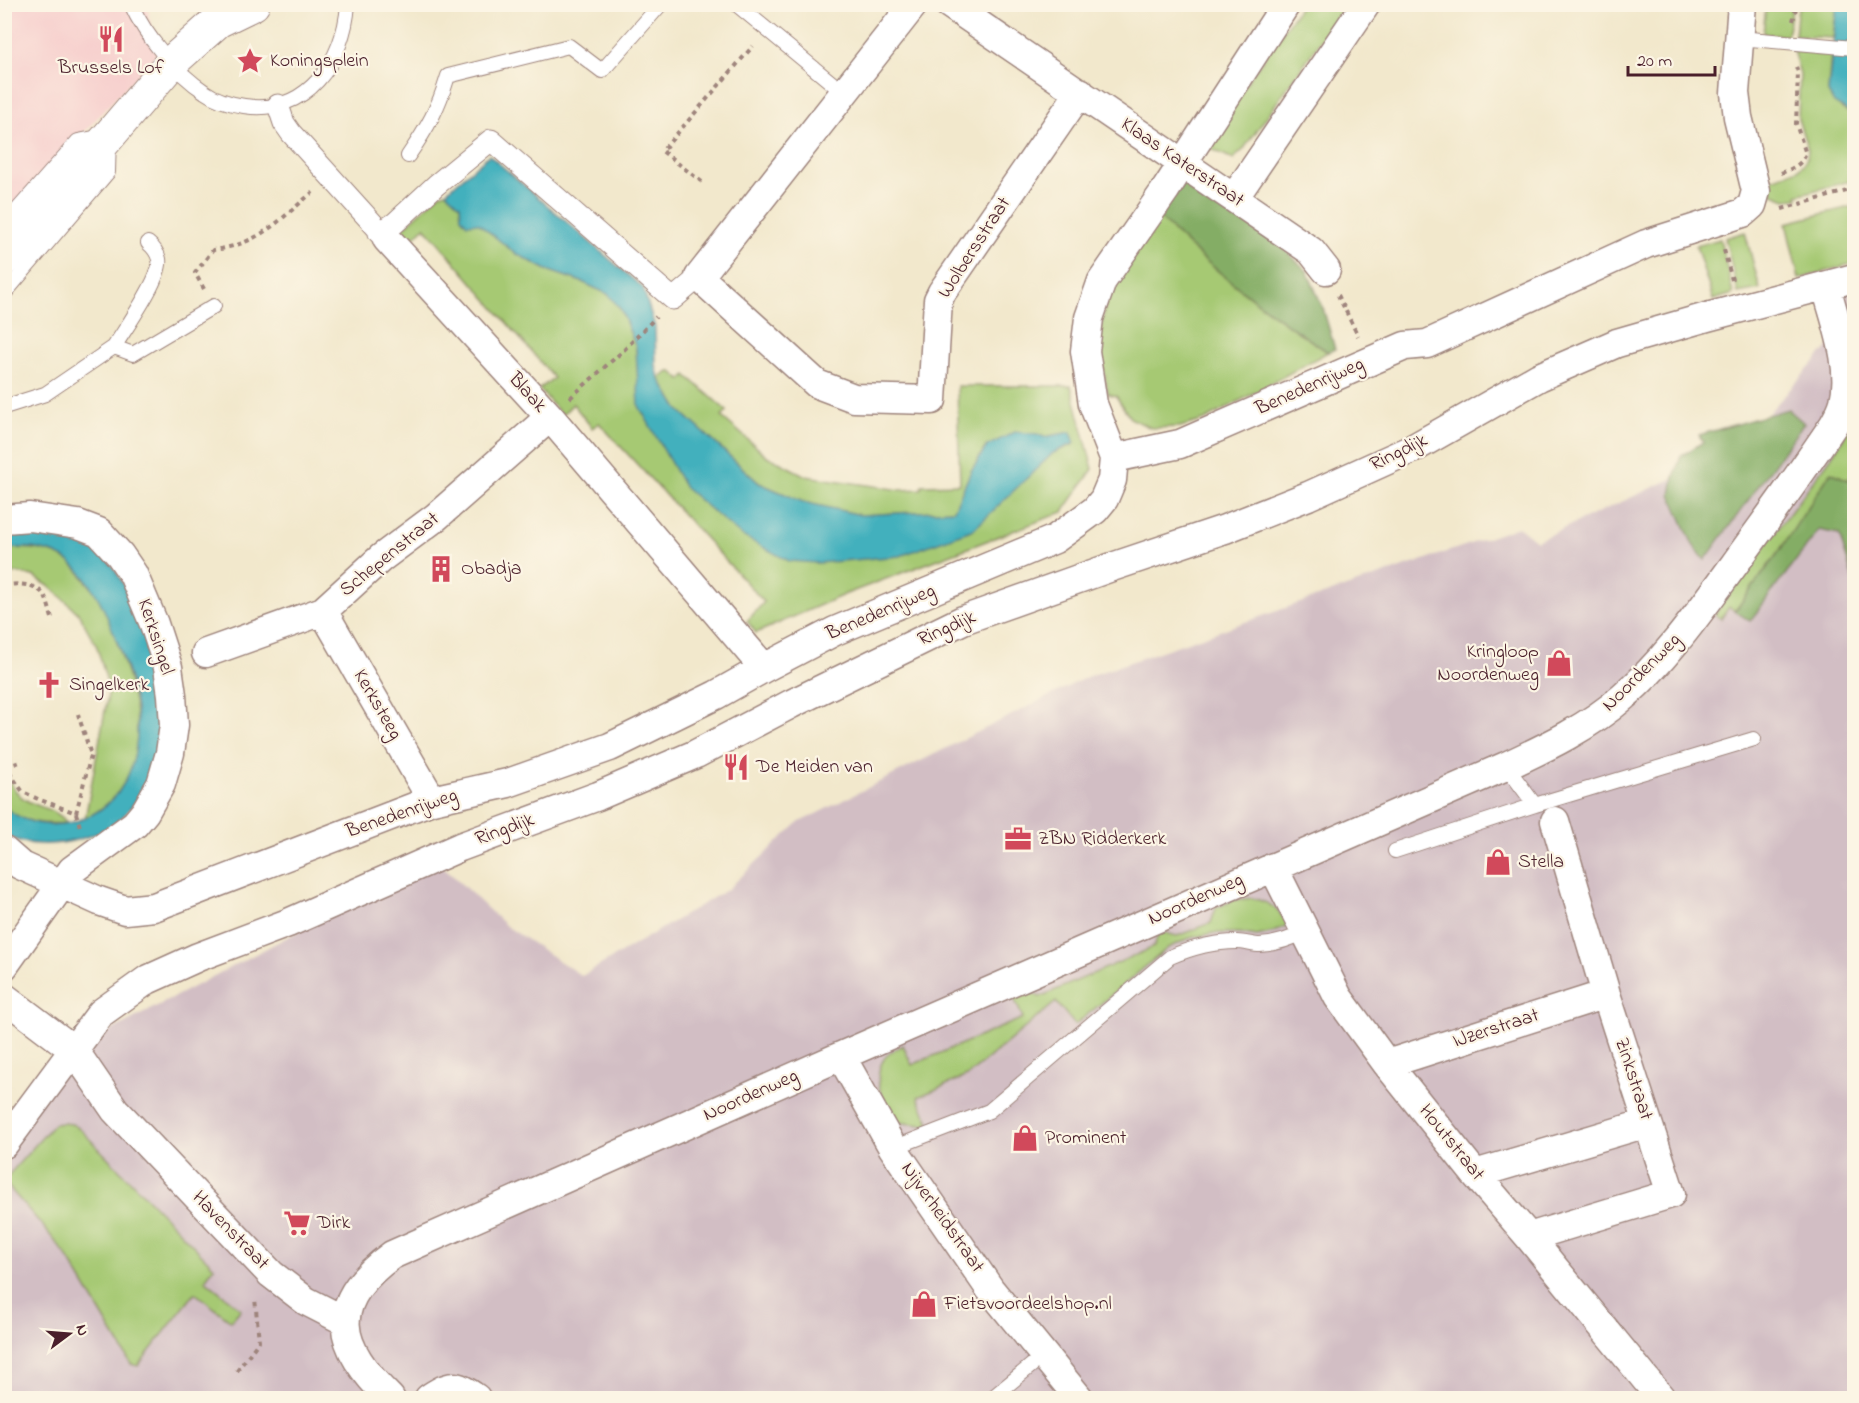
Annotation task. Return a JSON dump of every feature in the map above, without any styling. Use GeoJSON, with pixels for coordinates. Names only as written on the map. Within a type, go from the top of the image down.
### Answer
{"type":"FeatureCollection","features":[{"type":"Feature","properties":{"kind":"street"},"geometry":{"type":"LineString","coordinates":[[4,259],[166,69],[218,21],[253,4]]}},
{"type":"Feature","properties":{"kind":"street"},"geometry":{"type":"LineString","coordinates":[[383,236],[436,185],[491,140],[673,298],[699,277],[915,4]]}},
{"type":"Feature","properties":{"kind":"street","name":"Klaas Katerstraat"},"geometry":{"type":"LineString","coordinates":[[949,4],[1311,251],[1326,270]]}},
{"type":"Feature","properties":{"kind":"street"},"geometry":{"type":"LineString","coordinates":[[1114,458],[1094,404],[1085,351],[1089,318],[1102,280],[1286,4]]}},
{"type":"Feature","properties":{"kind":"street"},"geometry":{"type":"LineString","coordinates":[[1234,198],[1366,4]]}},
{"type":"Feature","properties":{"kind":"street"},"geometry":{"type":"LineString","coordinates":[[1742,4],[1735,93],[1753,193]]}},
{"type":"Feature","properties":{"kind":"street","name":"Wolbersstraat"},"geometry":{"type":"LineString","coordinates":[[699,277],[817,384],[854,398],[932,400],[938,300],[1080,92]]}},
{"type":"Feature","properties":{"kind":"street","name":"Blaak"},"geometry":{"type":"LineString","coordinates":[[281,114],[330,179],[550,417],[764,668]]}},
{"type":"Feature","properties":{"kind":"street","name":"Benedenrijweg"},"geometry":{"type":"LineString","coordinates":[[60,885],[99,902],[125,910],[154,907],[432,800],[508,783],[610,747],[716,695],[835,632],[1055,539],[1095,510],[1104,499],[1112,480],[1114,458],[1180,444],[1405,346],[1427,344],[1646,244],[1718,223],[1743,213],[1753,193]]}},
{"type":"Feature","properties":{"kind":"street","name":"Ringdijk"},"geometry":{"type":"LineString","coordinates":[[4,1144],[101,1013],[147,980],[198,957],[308,914],[460,847],[597,796],[696,754],[791,704],[963,620],[1226,529],[1308,496],[1412,449],[1539,377],[1617,343],[1854,278]]}},
{"type":"Feature","properties":{"kind":"street","name":"Noordenweg"},"geometry":{"type":"LineString","coordinates":[[345,1321],[349,1301],[376,1267],[392,1255],[431,1236],[1506,766],[1586,725],[1623,697],[1657,664],[1694,620],[1834,424],[1844,403],[1846,373],[1826,286]]}},
{"type":"Feature","properties":{"kind":"street","name":"Schepenstraat"},"geometry":{"type":"LineString","coordinates":[[206,653],[323,611],[381,558],[436,517],[550,417]]}},
{"type":"Feature","properties":{"kind":"street","name":"Kerksingel"},"geometry":{"type":"LineString","coordinates":[[4,519],[30,517],[78,524],[99,532],[120,555],[133,574],[154,624],[168,667],[174,725],[170,753],[161,784],[145,812],[135,824],[72,870],[60,885]]}},
{"type":"Feature","properties":{"kind":"street","name":"Kerksteeg"},"geometry":{"type":"LineString","coordinates":[[323,611],[432,800]]}},
{"type":"Feature","properties":{"kind":"street","name":"Zinkstraat"},"geometry":{"type":"LineString","coordinates":[[1529,1237],[1671,1194],[1545,813]]}},
{"type":"Feature","properties":{"kind":"street"},"geometry":{"type":"LineString","coordinates":[[4,851],[20,865],[60,885],[4,966]]}},
{"type":"Feature","properties":{"kind":"street","name":"Houtstraat"},"geometry":{"type":"LineString","coordinates":[[1273,867],[1338,997],[1387,1064],[1475,1174],[1661,1398]]}},
{"type":"Feature","properties":{"kind":"street","name":"IJzerstraat"},"geometry":{"type":"LineString","coordinates":[[1387,1064],[1606,994]]}},
{"type":"Feature","properties":{"kind":"street","name":"Havenstraat"},"geometry":{"type":"LineString","coordinates":[[4,997],[74,1050],[115,1110],[271,1274],[306,1301],[345,1321]]}},
{"type":"Feature","properties":{"kind":"street","name":"Nijverheidstraat"},"geometry":{"type":"LineString","coordinates":[[841,1056],[893,1148],[990,1289],[1079,1398]]}},
{"type":"Feature","properties":{"kind":"street"},"geometry":{"type":"LineString","coordinates":[[1475,1174],[1647,1123]]}},
{"type":"Feature","properties":{"kind":"street"},"geometry":{"type":"LineString","coordinates":[[345,1321],[345,1332],[353,1353],[377,1386],[390,1398]]}},
{"type":"Feature","properties":{"kind":"street"},"geometry":{"type":"LineString","coordinates":[[429,1398],[444,1388],[454,1386],[476,1398]]}},
{"type":"Feature","properties":{"kind":"lane"},"geometry":{"type":"LineString","coordinates":[[131,4],[160,50],[166,69],[206,93],[231,104],[281,114],[316,84],[331,64],[342,42],[348,4]]}},
{"type":"Feature","properties":{"kind":"lane"},"geometry":{"type":"LineString","coordinates":[[408,156],[431,123],[448,76],[569,46],[602,71],[662,4]]}},
{"type":"Feature","properties":{"kind":"lane"},"geometry":{"type":"LineString","coordinates":[[736,4],[844,93]]}},
{"type":"Feature","properties":{"kind":"lane"},"geometry":{"type":"LineString","coordinates":[[1739,38],[1854,48]]}},
{"type":"Feature","properties":{"kind":"lane"},"geometry":{"type":"LineString","coordinates":[[4,225],[78,141],[109,135],[108,172],[4,294]]}},
{"type":"Feature","properties":{"kind":"lane"},"geometry":{"type":"LineString","coordinates":[[4,407],[45,394],[114,346],[158,274],[159,260],[155,250],[148,243]]}},
{"type":"Feature","properties":{"kind":"lane"},"geometry":{"type":"LineString","coordinates":[[114,346],[133,354],[214,306]]}},
{"type":"Feature","properties":{"kind":"lane"},"geometry":{"type":"LineString","coordinates":[[1395,851],[1545,813],[1754,739]]}},
{"type":"Feature","properties":{"kind":"lane"},"geometry":{"type":"LineString","coordinates":[[1506,766],[1545,813]]}},
{"type":"Feature","properties":{"kind":"lane"},"geometry":{"type":"LineString","coordinates":[[893,1148],[989,1111],[1170,957],[1210,944],[1239,942],[1259,945],[1286,941],[1305,932]]}},
{"type":"Feature","properties":{"kind":"lane"},"geometry":{"type":"LineString","coordinates":[[992,1398],[1044,1355]]}},
{"type":"Feature","properties":{"kind":"path"},"geometry":{"type":"LineString","coordinates":[[1753,193],[1777,175],[1803,161],[1806,154],[1796,124],[1798,72],[1791,50],[1794,13],[1797,4]]}},
{"type":"Feature","properties":{"kind":"path"},"geometry":{"type":"LineString","coordinates":[[702,182],[662,151],[767,29]]}},
{"type":"Feature","properties":{"kind":"path"},"geometry":{"type":"LineString","coordinates":[[214,306],[195,273],[213,250],[234,247],[255,239],[330,179]]}},
{"type":"Feature","properties":{"kind":"path"},"geometry":{"type":"LineString","coordinates":[[1800,203],[1854,189]]}},
{"type":"Feature","properties":{"kind":"path"},"geometry":{"type":"LineString","coordinates":[[1326,270],[1370,361]]}},
{"type":"Feature","properties":{"kind":"path"},"geometry":{"type":"LineString","coordinates":[[550,417],[624,350],[662,310]]}},
{"type":"Feature","properties":{"kind":"path"},"geometry":{"type":"LineString","coordinates":[[4,586],[16,583],[33,586],[44,595],[52,618]]}},
{"type":"Feature","properties":{"kind":"path"},"geometry":{"type":"LineString","coordinates":[[78,714],[91,756],[76,813],[78,819]]}},
{"type":"Feature","properties":{"kind":"path"},"geometry":{"type":"LineString","coordinates":[[20,762],[5,766],[23,792],[76,813]]}},
{"type":"Feature","properties":{"kind":"path"},"geometry":{"type":"LineString","coordinates":[[237,1371],[259,1341],[255,1290],[271,1274]]}},
{"type":"Feature","properties":{"kind":"shaded area"},"geometry":{"type":"Polygon","coordinates":[[[5,5],[147,5],[156,55],[5,217],[5,5]]]}},
{"type":"Feature","properties":{"kind":"shaded area"},"geometry":{"type":"Polygon","coordinates":[[[1854,268],[1854,1398],[5,1398],[5,1128],[74,1050],[435,859],[506,926],[582,976],[728,889],[798,823],[1087,677],[1519,527],[1536,541],[1735,450],[1839,335],[1826,286],[1854,268]]]}},
{"type":"Feature","properties":{"kind":"green space"},"geometry":{"type":"Polygon","coordinates":[[[1301,5],[1346,5],[1243,150],[1233,159],[1207,147],[1217,125],[1301,5]]]}},
{"type":"Feature","properties":{"kind":"green space"},"geometry":{"type":"Polygon","coordinates":[[[1766,5],[1793,5],[1787,36],[1763,34],[1766,5]]]}},
{"type":"Feature","properties":{"kind":"green space"},"geometry":{"type":"Polygon","coordinates":[[[1800,5],[1837,5],[1833,38],[1795,36],[1800,5]]]}},
{"type":"Feature","properties":{"kind":"green space"},"geometry":{"type":"Polygon","coordinates":[[[1793,50],[1816,52],[1816,54],[1831,53],[1828,92],[1839,106],[1854,115],[1854,180],[1797,195],[1798,198],[1786,199],[1773,194],[1767,181],[1798,169],[1807,157],[1808,150],[1798,119],[1800,74],[1793,50]]]}},
{"type":"Feature","properties":{"kind":"green space"},"geometry":{"type":"Polygon","coordinates":[[[1186,180],[1283,248],[1307,271],[1323,308],[1335,349],[1328,352],[1261,305],[1217,271],[1157,215],[1186,180]]]}},
{"type":"Feature","properties":{"kind":"green space"},"geometry":{"type":"Polygon","coordinates":[[[446,192],[460,205],[461,217],[478,222],[515,253],[547,270],[608,294],[621,310],[636,347],[640,406],[685,488],[900,556],[1022,482],[1053,453],[1074,444],[1070,432],[1044,437],[1037,434],[987,445],[971,471],[954,510],[861,515],[803,502],[759,483],[678,409],[659,378],[671,371],[681,380],[686,375],[727,411],[722,417],[767,456],[806,476],[901,490],[921,489],[922,485],[960,484],[957,386],[1071,386],[1093,469],[1063,512],[846,594],[756,633],[747,621],[764,602],[599,423],[592,428],[573,404],[562,415],[539,389],[554,378],[425,227],[409,242],[399,232],[440,194],[446,192]]]}},
{"type":"Feature","properties":{"kind":"green space"},"geometry":{"type":"Polygon","coordinates":[[[1854,206],[1854,263],[1799,279],[1786,223],[1854,206]]]}},
{"type":"Feature","properties":{"kind":"green space"},"geometry":{"type":"Polygon","coordinates":[[[1157,215],[1239,288],[1328,352],[1205,420],[1180,427],[1151,428],[1130,418],[1116,396],[1108,394],[1099,343],[1106,299],[1157,215]]]}},
{"type":"Feature","properties":{"kind":"green space"},"geometry":{"type":"Polygon","coordinates":[[[1745,232],[1760,289],[1738,293],[1725,238],[1745,232]]]}},
{"type":"Feature","properties":{"kind":"green space"},"geometry":{"type":"Polygon","coordinates":[[[1720,239],[1733,294],[1713,300],[1696,246],[1720,239]]]}},
{"type":"Feature","properties":{"kind":"green space"},"geometry":{"type":"Polygon","coordinates":[[[1788,409],[1804,423],[1705,560],[1693,545],[1671,495],[1681,456],[1703,442],[1699,435],[1788,409]]]}},
{"type":"Feature","properties":{"kind":"green space"},"geometry":{"type":"Polygon","coordinates":[[[1854,420],[1854,473],[1778,553],[1735,611],[1729,607],[1721,619],[1715,614],[1832,456],[1854,420]]]}},
{"type":"Feature","properties":{"kind":"green space"},"geometry":{"type":"Polygon","coordinates":[[[1831,472],[1848,480],[1854,473],[1854,582],[1839,534],[1819,530],[1750,621],[1735,611],[1778,553],[1831,472]]]}},
{"type":"Feature","properties":{"kind":"green space"},"geometry":{"type":"Polygon","coordinates":[[[10,548],[47,551],[67,560],[76,568],[105,608],[131,687],[136,713],[137,737],[134,761],[125,783],[109,802],[85,819],[109,689],[97,647],[79,614],[52,588],[33,576],[18,573],[5,575],[5,550],[10,548]]]}},
{"type":"Feature","properties":{"kind":"green space"},"geometry":{"type":"Polygon","coordinates":[[[4,774],[22,798],[53,812],[67,823],[34,822],[5,808],[4,774]]]}},
{"type":"Feature","properties":{"kind":"green space"},"geometry":{"type":"Polygon","coordinates":[[[1252,898],[1273,907],[1288,925],[1274,932],[1257,936],[1214,933],[1190,938],[1168,948],[1075,1025],[1056,1002],[967,1076],[918,1097],[931,1126],[895,1122],[880,1091],[878,1075],[885,1057],[892,1051],[903,1045],[912,1065],[1023,1018],[1013,996],[1027,991],[1040,997],[1154,947],[1158,934],[1162,932],[1177,936],[1211,923],[1216,908],[1234,900],[1252,898]]]}},
{"type":"Feature","properties":{"kind":"green space"},"geometry":{"type":"Polygon","coordinates":[[[63,1123],[79,1128],[214,1267],[205,1280],[241,1309],[231,1321],[195,1293],[138,1366],[131,1364],[67,1256],[5,1183],[5,1179],[54,1124],[63,1123]]]}},
{"type":"Feature","properties":{"kind":"water"},"geometry":{"type":"Polygon","coordinates":[[[1837,5],[1854,5],[1854,115],[1834,103],[1828,92],[1837,5]]]}},
{"type":"Feature","properties":{"kind":"water"},"geometry":{"type":"Polygon","coordinates":[[[489,155],[643,288],[655,327],[656,365],[659,378],[678,409],[759,483],[803,502],[861,515],[954,510],[971,471],[987,446],[1015,432],[1044,437],[1071,432],[1075,443],[1053,453],[974,529],[900,556],[818,563],[789,561],[742,536],[685,488],[639,406],[636,347],[621,310],[608,294],[547,270],[515,253],[478,223],[467,224],[461,217],[460,205],[446,192],[489,155]]]}},
{"type":"Feature","properties":{"kind":"water"},"geometry":{"type":"Polygon","coordinates":[[[5,529],[76,536],[101,552],[110,562],[130,598],[158,682],[160,722],[158,739],[150,771],[137,800],[122,817],[105,829],[86,837],[61,843],[22,842],[5,835],[5,808],[29,821],[64,824],[93,814],[108,803],[120,789],[129,773],[134,755],[137,716],[134,696],[109,622],[99,600],[79,570],[70,562],[47,551],[30,548],[5,550],[5,529]]]}},
{"type":"Feature","properties":{"kind":"place","name":"Brussels Lof"},"geometry":{"type":"Point","coordinates":[111,39]}},
{"type":"Feature","properties":{"kind":"place","name":"Koningsplein"},"geometry":{"type":"Point","coordinates":[250,61]}},
{"type":"Feature","properties":{"kind":"place","name":"Obadja"},"geometry":{"type":"Point","coordinates":[441,569]}},
{"type":"Feature","properties":{"kind":"place","name":"Kringloop Noordenweg"},"geometry":{"type":"Point","coordinates":[1559,663]}},
{"type":"Feature","properties":{"kind":"place","name":"Singelkerk"},"geometry":{"type":"Point","coordinates":[49,685]}},
{"type":"Feature","properties":{"kind":"place","name":"De Meiden van"},"geometry":{"type":"Point","coordinates":[736,767]}},
{"type":"Feature","properties":{"kind":"place","name":"ZBN Ridderkerk"},"geometry":{"type":"Point","coordinates":[1018,839]}},
{"type":"Feature","properties":{"kind":"place","name":"Stella"},"geometry":{"type":"Point","coordinates":[1498,862]}},
{"type":"Feature","properties":{"kind":"place","name":"Prominent"},"geometry":{"type":"Point","coordinates":[1025,1138]}},
{"type":"Feature","properties":{"kind":"place","name":"Dirk"},"geometry":{"type":"Point","coordinates":[297,1223]}},
{"type":"Feature","properties":{"kind":"place","name":"Fietsvoordeelshop.nl"},"geometry":{"type":"Point","coordinates":[924,1304]}}]}
